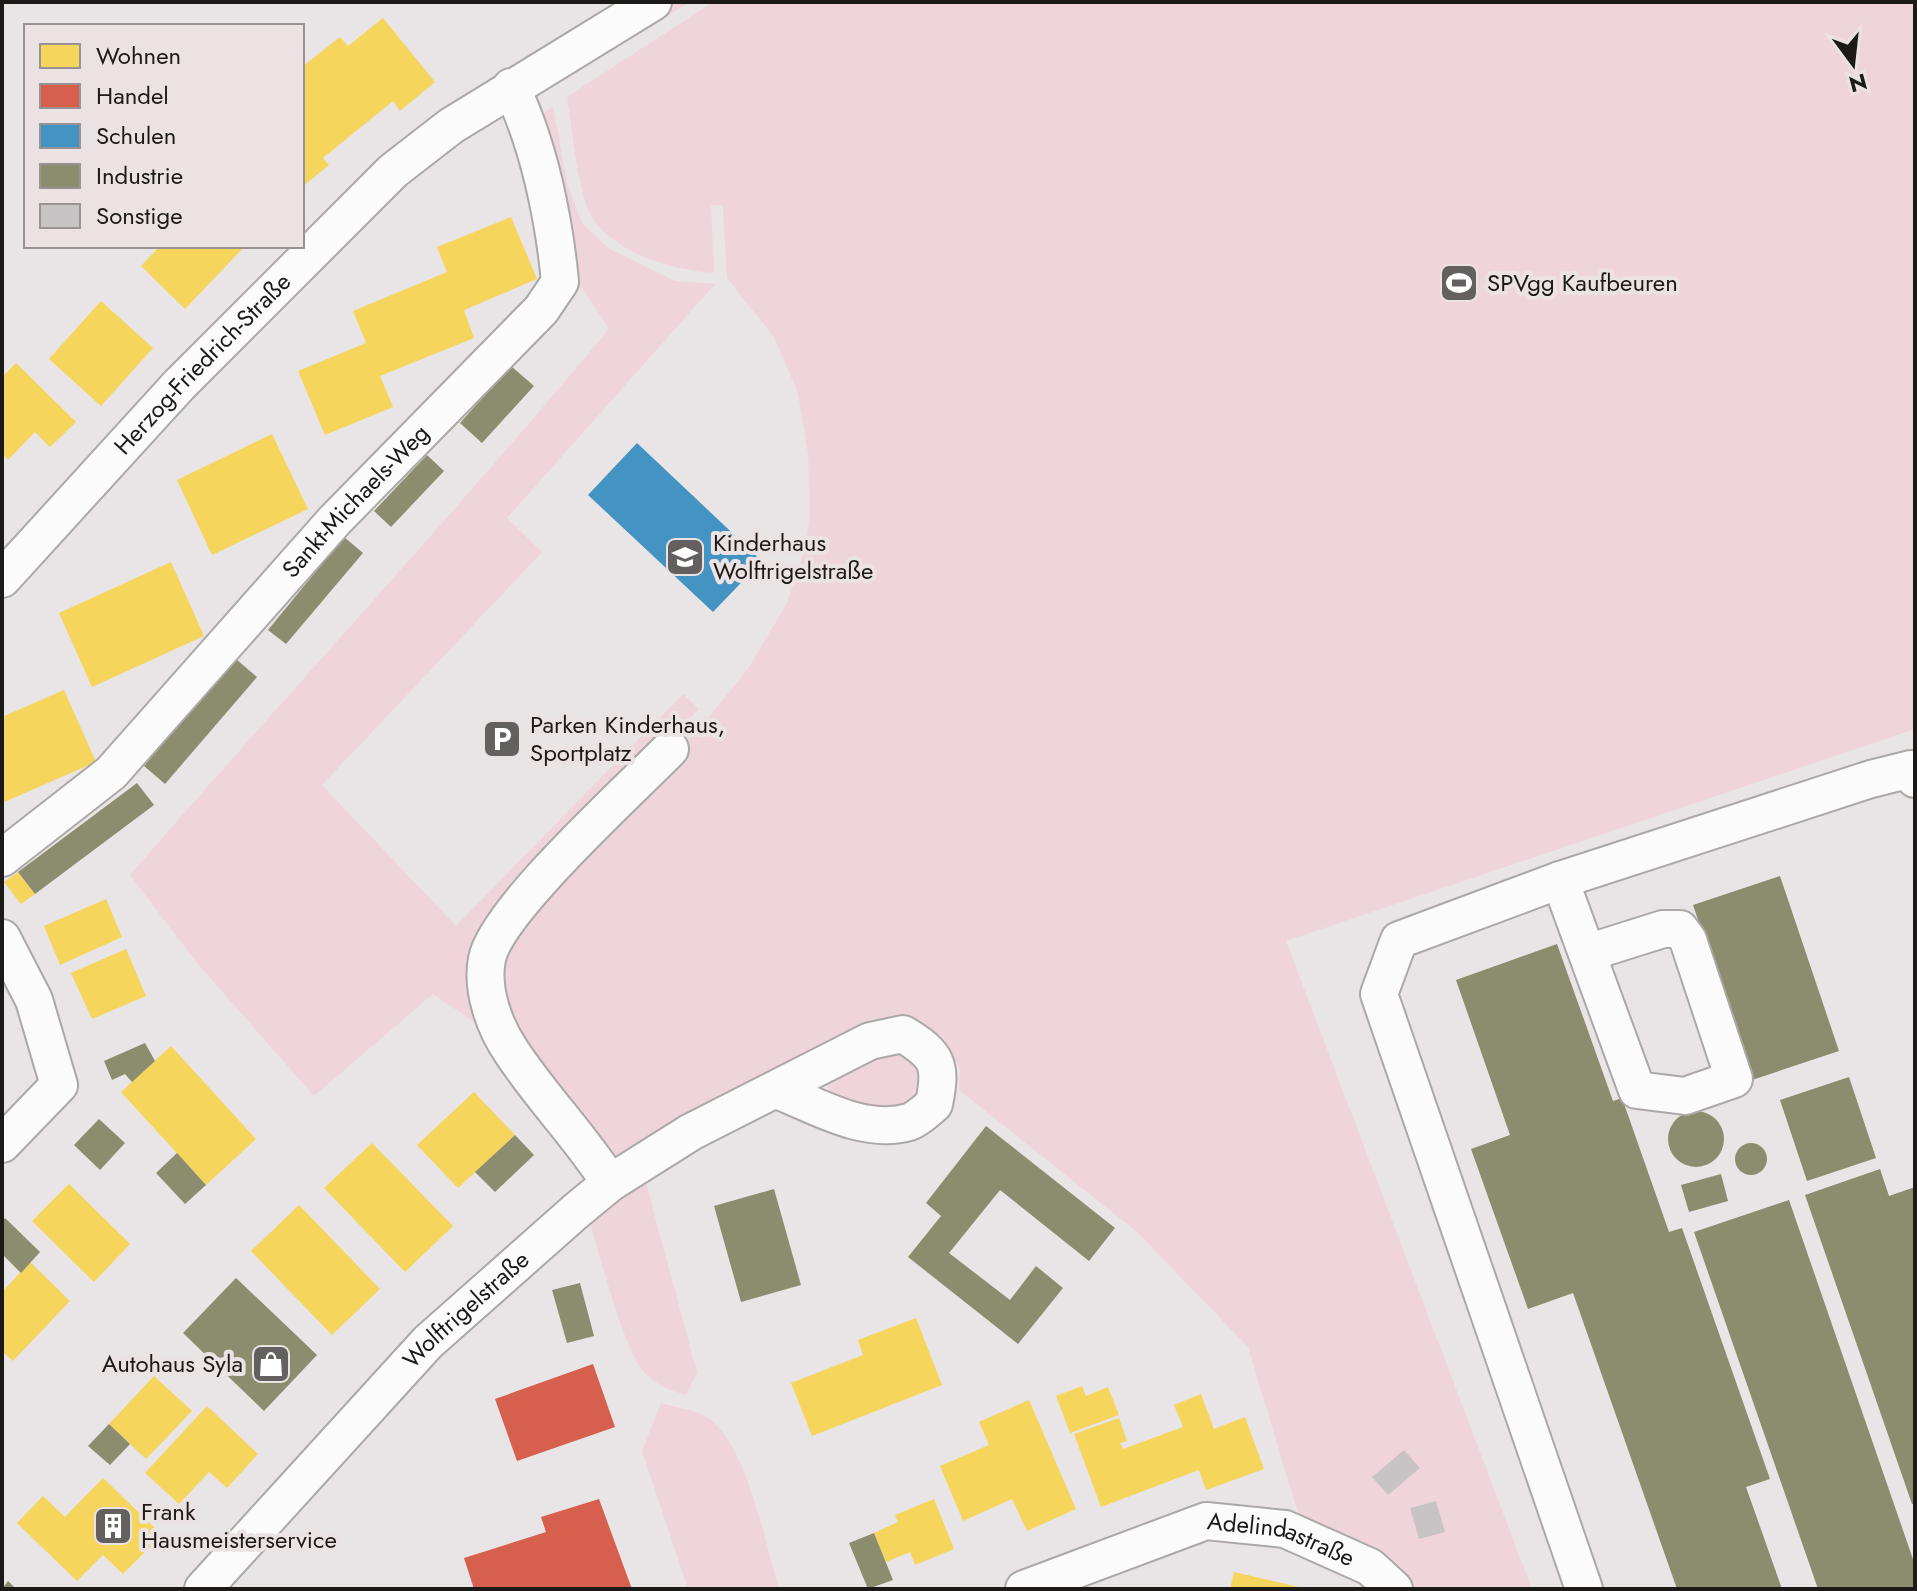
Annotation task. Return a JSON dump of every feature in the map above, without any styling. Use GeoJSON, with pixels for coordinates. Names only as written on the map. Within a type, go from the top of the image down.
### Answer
{"type":"FeatureCollection","features":[{"type":"Feature","properties":{"kind":"street","name":"Herzog-Friedrich-Straße"},"geometry":{"type":"LineString","coordinates":[[2,579],[179,385],[393,171],[451,126],[511,87],[653,2]]}},
{"type":"Feature","properties":{"kind":"street","name":"Sankt-Michaels-Weg"},"geometry":{"type":"LineString","coordinates":[[2,858],[111,773],[335,520],[541,310],[560,282],[557,251],[526,118],[511,87]]}},
{"type":"Feature","properties":{"kind":"street"},"geometry":{"type":"LineString","coordinates":[[610,1183],[510,1050],[488,1006],[487,959],[501,929],[528,893],[670,749]]}},
{"type":"Feature","properties":{"kind":"street"},"geometry":{"type":"LineString","coordinates":[[1584,1589],[1379,994],[1399,940],[1560,880],[1871,779],[1911,769],[1915,779]]}},
{"type":"Feature","properties":{"kind":"street"},"geometry":{"type":"LineString","coordinates":[[1560,880],[1637,1090],[1685,1096],[1734,1079],[1688,940],[1680,929],[1663,929],[1587,953]]}},
{"type":"Feature","properties":{"kind":"street"},"geometry":{"type":"LineString","coordinates":[[2,938],[34,1000],[59,1085],[2,1144]]}},
{"type":"Feature","properties":{"kind":"street","name":"Wolftrigelstraße"},"geometry":{"type":"LineString","coordinates":[[203,1589],[428,1342],[610,1183],[691,1132],[777,1090]]}},
{"type":"Feature","properties":{"kind":"street","name":"Adelindastraße"},"geometry":{"type":"LineString","coordinates":[[1024,1589],[1206,1521],[1285,1529],[1370,1567],[1394,1589]]}},
{"type":"Feature","properties":{"kind":"shaded area"},"geometry":{"type":"Polygon","coordinates":[[[673,2],[690,2],[563,81],[563,71],[673,2]]]}},
{"type":"Feature","properties":{"kind":"shaded area"},"geometry":{"type":"Polygon","coordinates":[[[713,2],[1915,2],[1915,729],[1286,941],[1532,1589],[1409,1589],[1302,1527],[1248,1347],[1137,1232],[959,1090],[960,1069],[941,1036],[910,1017],[870,1019],[612,1169],[498,1004],[507,932],[707,719],[748,669],[787,603],[806,545],[810,511],[808,453],[798,393],[774,337],[727,278],[723,206],[711,205],[714,273],[665,264],[632,251],[604,232],[588,209],[576,161],[567,97],[713,2]]]}},
{"type":"Feature","properties":{"kind":"shaded area"},"geometry":{"type":"Polygon","coordinates":[[[553,106],[567,183],[582,223],[608,248],[675,281],[715,284],[507,518],[542,552],[322,785],[456,926],[683,694],[699,709],[521,890],[486,1030],[433,994],[314,1096],[197,963],[130,875],[609,329],[570,269],[535,120],[553,106]]]}},
{"type":"Feature","properties":{"kind":"shaded area"},"geometry":{"type":"Polygon","coordinates":[[[898,1048],[926,1076],[921,1096],[907,1109],[853,1109],[826,1086],[872,1054],[898,1048]]]}},
{"type":"Feature","properties":{"kind":"shaded area"},"geometry":{"type":"Polygon","coordinates":[[[645,1180],[697,1372],[686,1395],[652,1380],[635,1358],[605,1276],[589,1219],[645,1180]]]}},
{"type":"Feature","properties":{"kind":"shaded area"},"geometry":{"type":"Polygon","coordinates":[[[661,1403],[703,1415],[718,1427],[731,1445],[752,1493],[779,1589],[688,1589],[642,1451],[661,1403]]]}},
{"type":"Feature","properties":{"kind":"building: Wohnen"},"geometry":{"type":"Polygon","coordinates":[[[383,18],[435,82],[400,111],[393,101],[323,158],[329,165],[304,185],[304,65],[340,37],[348,46],[383,18]]]}},
{"type":"Feature","properties":{"kind":"building: Wohnen"},"geometry":{"type":"Polygon","coordinates":[[[511,217],[537,279],[464,310],[474,338],[380,376],[393,407],[325,435],[298,371],[366,343],[353,311],[447,272],[437,247],[511,217]]]}},
{"type":"Feature","properties":{"kind":"building: Wohnen"},"geometry":{"type":"Polygon","coordinates":[[[158,248],[243,248],[185,309],[141,266],[158,248]]]}},
{"type":"Feature","properties":{"kind":"building: Wohnen"},"geometry":{"type":"Polygon","coordinates":[[[101,301],[153,348],[101,406],[49,359],[101,301]]]}},
{"type":"Feature","properties":{"kind":"building: Wohnen"},"geometry":{"type":"Polygon","coordinates":[[[16,363],[76,422],[50,447],[35,432],[8,460],[2,453],[2,377],[16,363]]]}},
{"type":"Feature","properties":{"kind":"building: Wohnen"},"geometry":{"type":"Polygon","coordinates":[[[272,434],[308,509],[212,555],[177,480],[272,434]]]}},
{"type":"Feature","properties":{"kind":"building: Wohnen"},"geometry":{"type":"Polygon","coordinates":[[[171,562],[204,636],[92,687],[59,613],[171,562]]]}},
{"type":"Feature","properties":{"kind":"building: Wohnen"},"geometry":{"type":"Polygon","coordinates":[[[64,690],[96,762],[2,803],[2,717],[64,690]]]}},
{"type":"Feature","properties":{"kind":"building: Wohnen"},"geometry":{"type":"Polygon","coordinates":[[[18,872],[35,894],[21,904],[4,882],[18,872]]]}},
{"type":"Feature","properties":{"kind":"building: Wohnen"},"geometry":{"type":"Polygon","coordinates":[[[106,899],[122,937],[60,965],[44,926],[106,899]]]}},
{"type":"Feature","properties":{"kind":"building: Wohnen"},"geometry":{"type":"Polygon","coordinates":[[[126,949],[146,996],[92,1019],[71,973],[126,949]]]}},
{"type":"Feature","properties":{"kind":"building: Wohnen"},"geometry":{"type":"Polygon","coordinates":[[[171,1046],[256,1139],[206,1185],[121,1092],[171,1046]]]}},
{"type":"Feature","properties":{"kind":"building: Wohnen"},"geometry":{"type":"Polygon","coordinates":[[[474,1092],[515,1135],[458,1188],[417,1145],[474,1092]]]}},
{"type":"Feature","properties":{"kind":"building: Wohnen"},"geometry":{"type":"Polygon","coordinates":[[[372,1143],[453,1226],[405,1272],[324,1188],[372,1143]]]}},
{"type":"Feature","properties":{"kind":"building: Wohnen"},"geometry":{"type":"Polygon","coordinates":[[[69,1184],[130,1244],[94,1282],[32,1221],[69,1184]]]}},
{"type":"Feature","properties":{"kind":"building: Wohnen"},"geometry":{"type":"Polygon","coordinates":[[[299,1205],[380,1289],[332,1335],[251,1251],[299,1205]]]}},
{"type":"Feature","properties":{"kind":"building: Wohnen"},"geometry":{"type":"Polygon","coordinates":[[[30,1262],[70,1301],[13,1361],[2,1351],[2,1292],[30,1262]]]}},
{"type":"Feature","properties":{"kind":"building: Wohnen"},"geometry":{"type":"Polygon","coordinates":[[[916,1318],[942,1385],[812,1436],[791,1383],[863,1355],[858,1340],[916,1318]]]}},
{"type":"Feature","properties":{"kind":"building: Wohnen"},"geometry":{"type":"Polygon","coordinates":[[[154,1376],[192,1411],[146,1459],[109,1424],[154,1376]]]}},
{"type":"Feature","properties":{"kind":"building: Wohnen"},"geometry":{"type":"Polygon","coordinates":[[[1082,1386],[1086,1396],[1108,1387],[1119,1415],[1070,1433],[1056,1396],[1082,1386]]]}},
{"type":"Feature","properties":{"kind":"building: Wohnen"},"geometry":{"type":"Polygon","coordinates":[[[1201,1394],[1214,1429],[1245,1417],[1264,1469],[1206,1490],[1199,1470],[1101,1507],[1074,1434],[1119,1418],[1127,1441],[1120,1443],[1123,1449],[1183,1427],[1174,1405],[1201,1394]]]}},
{"type":"Feature","properties":{"kind":"building: Wohnen"},"geometry":{"type":"Polygon","coordinates":[[[1029,1400],[1076,1509],[1027,1531],[1012,1499],[963,1521],[940,1466],[989,1445],[979,1422],[1029,1400]]]}},
{"type":"Feature","properties":{"kind":"building: Wohnen"},"geometry":{"type":"Polygon","coordinates":[[[207,1406],[258,1454],[227,1488],[209,1472],[179,1504],[145,1473],[207,1406]]]}},
{"type":"Feature","properties":{"kind":"building: Wohnen"},"geometry":{"type":"Polygon","coordinates":[[[103,1478],[162,1535],[123,1574],[103,1555],[77,1581],[17,1523],[43,1496],[65,1517],[103,1478]]]}},
{"type":"Feature","properties":{"kind":"building: Wohnen"},"geometry":{"type":"Polygon","coordinates":[[[934,1499],[954,1549],[915,1565],[910,1552],[886,1562],[874,1533],[898,1522],[895,1515],[934,1499]]]}},
{"type":"Feature","properties":{"kind":"building: Wohnen"},"geometry":{"type":"Polygon","coordinates":[[[1234,1572],[1303,1588],[1303,1589],[1230,1589],[1234,1572]]]}},
{"type":"Feature","properties":{"kind":"building: Handel"},"geometry":{"type":"Polygon","coordinates":[[[593,1364],[615,1427],[517,1461],[495,1399],[593,1364]]]}},
{"type":"Feature","properties":{"kind":"building: Handel"},"geometry":{"type":"Polygon","coordinates":[[[599,1499],[632,1589],[474,1589],[464,1558],[546,1532],[541,1517],[599,1499]]]}},
{"type":"Feature","properties":{"kind":"building: Schulen"},"geometry":{"type":"Polygon","coordinates":[[[637,443],[762,561],[713,612],[588,495],[637,443]]]}},
{"type":"Feature","properties":{"kind":"building: Industrie"},"geometry":{"type":"Polygon","coordinates":[[[511,366],[534,386],[482,443],[460,423],[511,366]]]}},
{"type":"Feature","properties":{"kind":"building: Industrie"},"geometry":{"type":"Polygon","coordinates":[[[427,455],[444,471],[391,527],[374,511],[427,455]]]}},
{"type":"Feature","properties":{"kind":"building: Industrie"},"geometry":{"type":"Polygon","coordinates":[[[344,537],[363,553],[286,644],[268,630],[344,537]]]}},
{"type":"Feature","properties":{"kind":"building: Industrie"},"geometry":{"type":"Polygon","coordinates":[[[236,659],[257,677],[165,784],[144,766],[236,659]]]}},
{"type":"Feature","properties":{"kind":"building: Industrie"},"geometry":{"type":"Polygon","coordinates":[[[137,783],[154,805],[35,894],[18,872],[137,783]]]}},
{"type":"Feature","properties":{"kind":"building: Industrie"},"geometry":{"type":"Polygon","coordinates":[[[1780,876],[1839,1051],[1752,1080],[1693,905],[1780,876]]]}},
{"type":"Feature","properties":{"kind":"building: Industrie"},"geometry":{"type":"Polygon","coordinates":[[[1557,944],[1613,1101],[1622,1098],[1669,1232],[1682,1228],[1770,1479],[1746,1487],[1782,1589],[1677,1589],[1573,1293],[1528,1309],[1471,1149],[1510,1135],[1456,980],[1557,944]]]}},
{"type":"Feature","properties":{"kind":"building: Industrie"},"geometry":{"type":"Polygon","coordinates":[[[145,1043],[155,1061],[132,1082],[125,1074],[112,1080],[104,1061],[145,1043]]]}},
{"type":"Feature","properties":{"kind":"building: Industrie"},"geometry":{"type":"Polygon","coordinates":[[[1849,1077],[1876,1158],[1807,1181],[1780,1100],[1849,1077]]]}},
{"type":"Feature","properties":{"kind":"building: Industrie"},"geometry":{"type":"Polygon","coordinates":[[[1696,1111],[1715,1120],[1724,1139],[1715,1158],[1696,1167],[1677,1158],[1668,1139],[1677,1120],[1696,1111]]]}},
{"type":"Feature","properties":{"kind":"building: Industrie"},"geometry":{"type":"Polygon","coordinates":[[[99,1119],[125,1143],[100,1170],[74,1145],[99,1119]]]}},
{"type":"Feature","properties":{"kind":"building: Industrie"},"geometry":{"type":"Polygon","coordinates":[[[986,1126],[1115,1228],[1089,1261],[1000,1190],[949,1253],[1010,1300],[1036,1266],[1063,1288],[1018,1344],[908,1257],[941,1216],[926,1203],[986,1126]]]}},
{"type":"Feature","properties":{"kind":"building: Industrie"},"geometry":{"type":"Polygon","coordinates":[[[515,1135],[534,1155],[495,1192],[475,1172],[515,1135]]]}},
{"type":"Feature","properties":{"kind":"building: Industrie"},"geometry":{"type":"Polygon","coordinates":[[[1751,1143],[1763,1147],[1767,1159],[1763,1171],[1751,1175],[1739,1171],[1735,1159],[1739,1147],[1751,1143]]]}},
{"type":"Feature","properties":{"kind":"building: Industrie"},"geometry":{"type":"Polygon","coordinates":[[[177,1153],[206,1185],[185,1204],[156,1173],[177,1153]]]}},
{"type":"Feature","properties":{"kind":"building: Industrie"},"geometry":{"type":"Polygon","coordinates":[[[1880,1169],[1889,1196],[1915,1187],[1915,1503],[1912,1504],[1805,1195],[1880,1169]]]}},
{"type":"Feature","properties":{"kind":"building: Industrie"},"geometry":{"type":"Polygon","coordinates":[[[1721,1174],[1728,1201],[1689,1212],[1681,1185],[1721,1174]]]}},
{"type":"Feature","properties":{"kind":"building: Industrie"},"geometry":{"type":"Polygon","coordinates":[[[774,1189],[801,1285],[741,1302],[714,1206],[774,1189]]]}},
{"type":"Feature","properties":{"kind":"building: Industrie"},"geometry":{"type":"Polygon","coordinates":[[[1789,1200],[1915,1565],[1915,1589],[1818,1589],[1694,1232],[1789,1200]]]}},
{"type":"Feature","properties":{"kind":"building: Industrie"},"geometry":{"type":"Polygon","coordinates":[[[5,1218],[40,1252],[21,1273],[2,1254],[2,1222],[5,1218]]]}},
{"type":"Feature","properties":{"kind":"building: Industrie"},"geometry":{"type":"Polygon","coordinates":[[[236,1278],[317,1355],[264,1411],[183,1333],[236,1278]]]}},
{"type":"Feature","properties":{"kind":"building: Industrie"},"geometry":{"type":"Polygon","coordinates":[[[580,1283],[594,1336],[567,1343],[552,1290],[580,1283]]]}},
{"type":"Feature","properties":{"kind":"building: Industrie"},"geometry":{"type":"Polygon","coordinates":[[[109,1424],[130,1444],[110,1465],[88,1446],[109,1424]]]}},
{"type":"Feature","properties":{"kind":"building: Industrie"},"geometry":{"type":"Polygon","coordinates":[[[874,1533],[893,1580],[868,1589],[849,1543],[874,1533]]]}},
{"type":"Feature","properties":{"kind":"building: Industrie"},"geometry":{"type":"Polygon","coordinates":[[[8,1581],[16,1589],[2,1589],[8,1581]]]}},
{"type":"Feature","properties":{"kind":"building: Sonstige"},"geometry":{"type":"Polygon","coordinates":[[[1404,1450],[1420,1468],[1388,1495],[1372,1477],[1404,1450]]]}},
{"type":"Feature","properties":{"kind":"building: Sonstige"},"geometry":{"type":"Polygon","coordinates":[[[1436,1501],[1445,1532],[1419,1539],[1410,1508],[1436,1501]]]}},
{"type":"Feature","properties":{"kind":"place","name":"SPVgg Kaufbeuren"},"geometry":{"type":"Point","coordinates":[1459,283]}},
{"type":"Feature","properties":{"kind":"place","name":"Kinderhaus Wolftrigelstraße"},"geometry":{"type":"Point","coordinates":[685,557]}},
{"type":"Feature","properties":{"kind":"place","name":"Parken Kinderhaus, Sportplatz"},"geometry":{"type":"Point","coordinates":[502,739]}},
{"type":"Feature","properties":{"kind":"place","name":"Autohaus Syla"},"geometry":{"type":"Point","coordinates":[271,1364]}},
{"type":"Feature","properties":{"kind":"place","name":"Frank Hausmeisterservice"},"geometry":{"type":"Point","coordinates":[113,1526]}}]}
